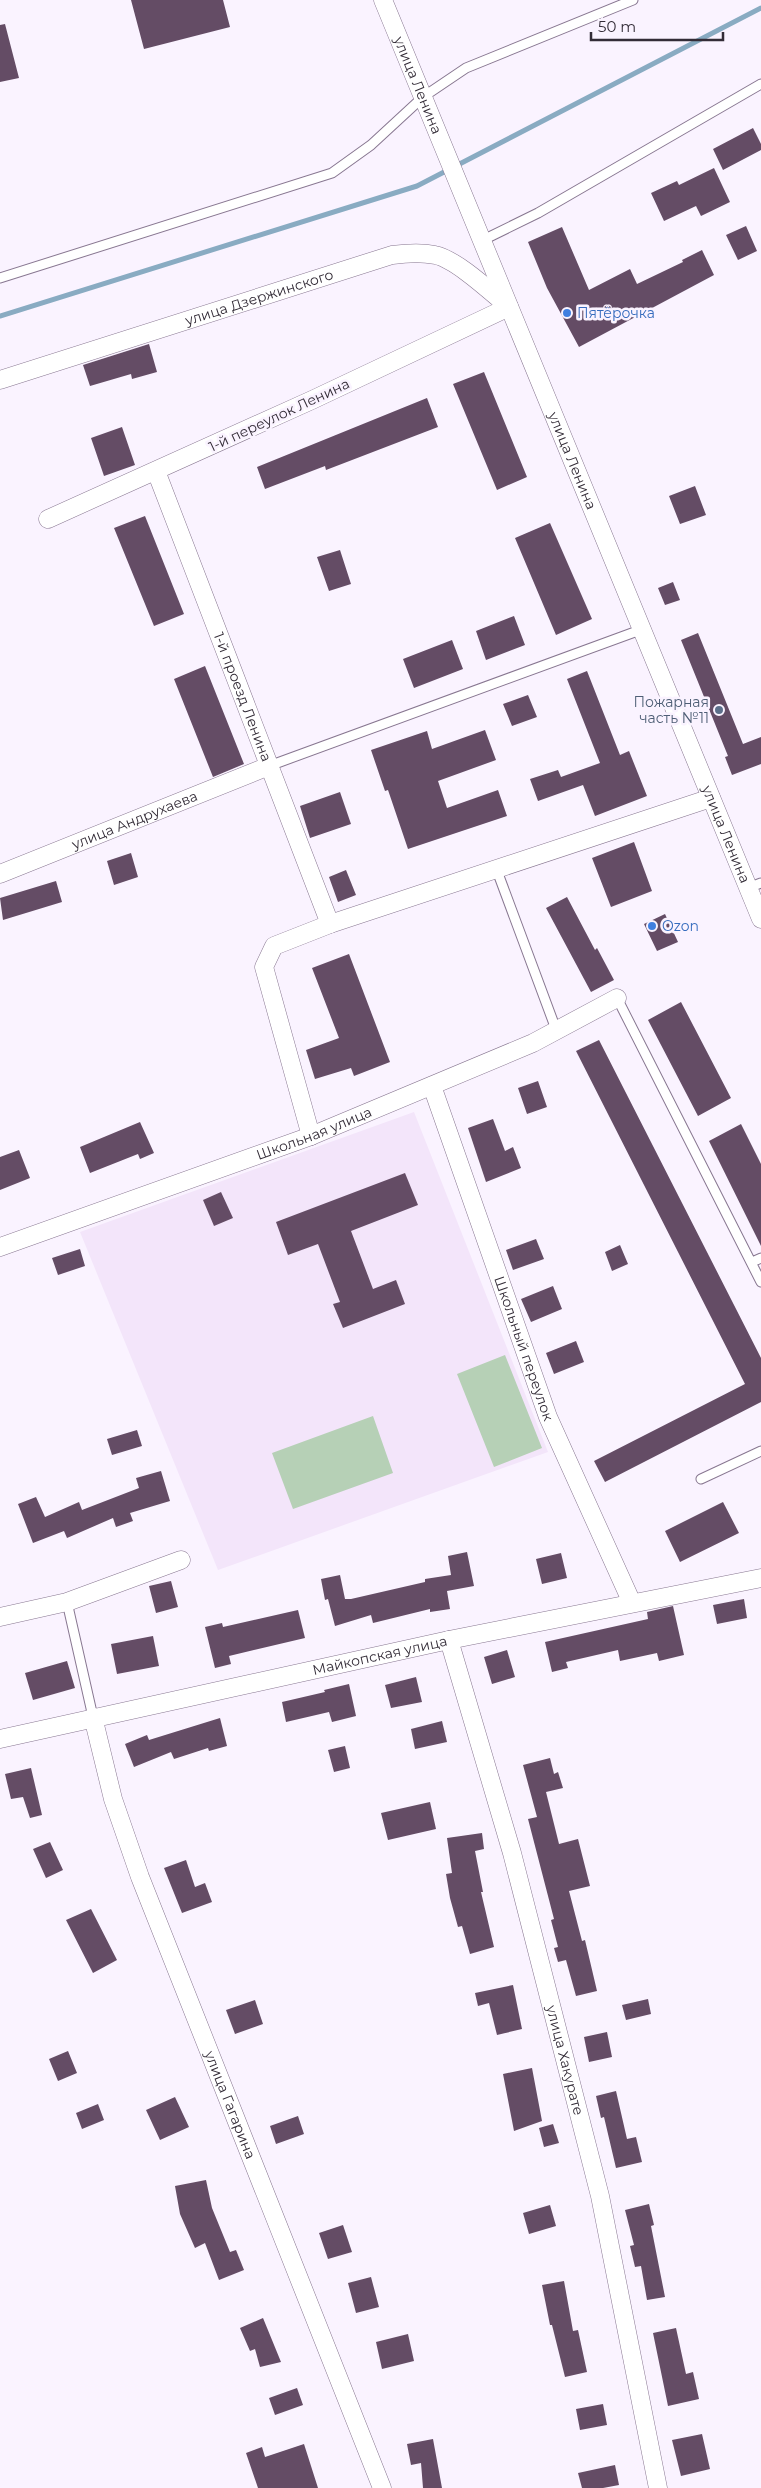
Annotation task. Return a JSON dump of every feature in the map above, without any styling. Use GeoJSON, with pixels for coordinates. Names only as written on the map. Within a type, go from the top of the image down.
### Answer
{"type":"FeatureCollection","features":[{"type":"Feature","properties":{"kind":"street","name":"улица Ленина"},"geometry":{"type":"LineString","coordinates":[[384,0],[481,241],[712,798],[754,885],[761,919]]}},
{"type":"Feature","properties":{"kind":"street","name":"улица Дзержинского"},"geometry":{"type":"LineString","coordinates":[[0,380],[392,254],[412,252],[437,255],[463,270],[509,306]]}},
{"type":"Feature","properties":{"kind":"street","name":"1-й переулок Ленина"},"geometry":{"type":"LineString","coordinates":[[48,519],[156,471],[509,306]]}},
{"type":"Feature","properties":{"kind":"street","name":"1-й проезд Ленина"},"geometry":{"type":"LineString","coordinates":[[156,471],[330,924]]}},
{"type":"Feature","properties":{"kind":"street","name":"улица Андрухаева"},"geometry":{"type":"LineString","coordinates":[[0,874],[269,766]]}},
{"type":"Feature","properties":{"kind":"street"},"geometry":{"type":"LineString","coordinates":[[311,1136],[264,967],[274,946],[330,924],[712,798]]}},
{"type":"Feature","properties":{"kind":"street","name":"Школьная улица"},"geometry":{"type":"LineString","coordinates":[[0,1247],[311,1136],[557,1032],[617,998]]}},
{"type":"Feature","properties":{"kind":"street","name":"Школьный переулок"},"geometry":{"type":"LineString","coordinates":[[432,1086],[548,1417],[632,1603]]}},
{"type":"Feature","properties":{"kind":"street"},"geometry":{"type":"LineString","coordinates":[[0,1617],[67,1602],[181,1560]]}},
{"type":"Feature","properties":{"kind":"street","name":"Майкопская улица"},"geometry":{"type":"LineString","coordinates":[[0,1739],[449,1640],[761,1578]]}},
{"type":"Feature","properties":{"kind":"street","name":"улица Хакурате"},"geometry":{"type":"LineString","coordinates":[[449,1640],[512,1853],[600,2196],[658,2488]]}},
{"type":"Feature","properties":{"kind":"street","name":"улица Гагарина"},"geometry":{"type":"LineString","coordinates":[[94,1717],[113,1799],[140,1877],[382,2488]]}},
{"type":"Feature","properties":{"kind":"lane"},"geometry":{"type":"LineString","coordinates":[[0,278],[332,173],[370,145],[423,97],[466,68],[633,0]]}},
{"type":"Feature","properties":{"kind":"lane"},"geometry":{"type":"LineString","coordinates":[[481,241],[538,213],[761,84]]}},
{"type":"Feature","properties":{"kind":"lane"},"geometry":{"type":"LineString","coordinates":[[269,766],[643,629]]}},
{"type":"Feature","properties":{"kind":"lane"},"geometry":{"type":"LineString","coordinates":[[496,868],[557,1032]]}},
{"type":"Feature","properties":{"kind":"lane"},"geometry":{"type":"LineString","coordinates":[[617,998],[761,1282]]}},
{"type":"Feature","properties":{"kind":"lane"},"geometry":{"type":"LineString","coordinates":[[752,1262],[761,1258]]}},
{"type":"Feature","properties":{"kind":"lane"},"geometry":{"type":"LineString","coordinates":[[701,1479],[761,1451]]}},
{"type":"Feature","properties":{"kind":"lane"},"geometry":{"type":"LineString","coordinates":[[67,1602],[94,1717]]}},
{"type":"Feature","properties":{"kind":"shaded area"},"geometry":{"type":"Polygon","coordinates":[[[414,1112],[548,1452],[218,1570],[80,1232],[414,1112]]]}},
{"type":"Feature","properties":{"kind":"green space"},"geometry":{"type":"Polygon","coordinates":[[[505,1355],[542,1448],[494,1467],[457,1374],[505,1355]]]}},
{"type":"Feature","properties":{"kind":"green space"},"geometry":{"type":"Polygon","coordinates":[[[373,1416],[393,1473],[293,1509],[272,1453],[373,1416]]]}},
{"type":"Feature","properties":{"kind":"building"},"geometry":{"type":"Polygon","coordinates":[[[131,0],[223,0],[230,27],[144,49],[131,0]]]}},
{"type":"Feature","properties":{"kind":"building"},"geometry":{"type":"Polygon","coordinates":[[[5,24],[19,78],[0,82],[0,25],[5,24]]]}},
{"type":"Feature","properties":{"kind":"building"},"geometry":{"type":"Polygon","coordinates":[[[753,128],[761,144],[761,150],[723,170],[713,149],[753,128]]]}},
{"type":"Feature","properties":{"kind":"building"},"geometry":{"type":"Polygon","coordinates":[[[714,168],[730,202],[701,216],[696,206],[664,221],[651,193],[677,181],[679,185],[714,168]]]}},
{"type":"Feature","properties":{"kind":"building"},"geometry":{"type":"Polygon","coordinates":[[[746,226],[757,251],[738,260],[726,235],[746,226]]]}},
{"type":"Feature","properties":{"kind":"building"},"geometry":{"type":"Polygon","coordinates":[[[562,227],[589,290],[630,269],[637,284],[683,262],[682,260],[702,250],[714,275],[579,347],[547,288],[528,242],[562,227]]]}},
{"type":"Feature","properties":{"kind":"building"},"geometry":{"type":"Polygon","coordinates":[[[149,344],[157,372],[132,379],[131,374],[90,386],[83,365],[149,344]]]}},
{"type":"Feature","properties":{"kind":"building"},"geometry":{"type":"Polygon","coordinates":[[[484,372],[527,477],[497,490],[453,384],[484,372]]]}},
{"type":"Feature","properties":{"kind":"building"},"geometry":{"type":"Polygon","coordinates":[[[427,398],[438,427],[326,470],[325,466],[265,489],[257,467],[427,398]]]}},
{"type":"Feature","properties":{"kind":"building"},"geometry":{"type":"Polygon","coordinates":[[[122,427],[135,465],[104,476],[91,438],[122,427]]]}},
{"type":"Feature","properties":{"kind":"building"},"geometry":{"type":"Polygon","coordinates":[[[695,486],[706,515],[680,524],[669,496],[695,486]]]}},
{"type":"Feature","properties":{"kind":"building"},"geometry":{"type":"Polygon","coordinates":[[[145,516],[184,614],[154,626],[114,528],[145,516]]]}},
{"type":"Feature","properties":{"kind":"building"},"geometry":{"type":"Polygon","coordinates":[[[550,523],[592,619],[556,635],[515,538],[550,523]]]}},
{"type":"Feature","properties":{"kind":"building"},"geometry":{"type":"Polygon","coordinates":[[[340,550],[351,584],[329,591],[317,557],[340,550]]]}},
{"type":"Feature","properties":{"kind":"building"},"geometry":{"type":"Polygon","coordinates":[[[673,582],[680,600],[665,605],[658,588],[673,582]]]}},
{"type":"Feature","properties":{"kind":"building"},"geometry":{"type":"Polygon","coordinates":[[[514,616],[525,645],[486,660],[476,631],[514,616]]]}},
{"type":"Feature","properties":{"kind":"building"},"geometry":{"type":"Polygon","coordinates":[[[698,633],[743,744],[761,737],[761,764],[732,775],[725,757],[728,756],[681,640],[698,633]]]}},
{"type":"Feature","properties":{"kind":"building"},"geometry":{"type":"Polygon","coordinates":[[[452,640],[463,669],[414,688],[403,659],[452,640]]]}},
{"type":"Feature","properties":{"kind":"building"},"geometry":{"type":"Polygon","coordinates":[[[205,666],[244,764],[213,777],[174,679],[205,666]]]}},
{"type":"Feature","properties":{"kind":"building"},"geometry":{"type":"Polygon","coordinates":[[[587,671],[620,755],[629,751],[647,796],[595,816],[583,785],[538,801],[530,779],[558,770],[561,777],[600,763],[567,679],[587,671]]]}},
{"type":"Feature","properties":{"kind":"building"},"geometry":{"type":"Polygon","coordinates":[[[528,695],[537,717],[512,726],[503,704],[528,695]]]}},
{"type":"Feature","properties":{"kind":"building"},"geometry":{"type":"Polygon","coordinates":[[[485,730],[496,760],[438,781],[447,808],[498,790],[507,816],[408,849],[388,790],[385,791],[371,750],[427,731],[432,749],[485,730]]]}},
{"type":"Feature","properties":{"kind":"building"},"geometry":{"type":"Polygon","coordinates":[[[340,792],[351,824],[310,838],[300,806],[340,792]]]}},
{"type":"Feature","properties":{"kind":"building"},"geometry":{"type":"Polygon","coordinates":[[[634,842],[652,891],[611,907],[592,858],[634,842]]]}},
{"type":"Feature","properties":{"kind":"building"},"geometry":{"type":"Polygon","coordinates":[[[131,853],[138,877],[114,885],[107,861],[131,853]]]}},
{"type":"Feature","properties":{"kind":"building"},"geometry":{"type":"Polygon","coordinates":[[[346,870],[356,895],[338,902],[329,877],[346,870]]]}},
{"type":"Feature","properties":{"kind":"building"},"geometry":{"type":"Polygon","coordinates":[[[56,881],[62,902],[3,920],[0,898],[56,881]]]}},
{"type":"Feature","properties":{"kind":"building"},"geometry":{"type":"Polygon","coordinates":[[[567,897],[595,950],[597,948],[614,980],[591,992],[546,908],[567,897]]]}},
{"type":"Feature","properties":{"kind":"building"},"geometry":{"type":"Polygon","coordinates":[[[665,914],[678,942],[657,951],[644,924],[665,914]]]}},
{"type":"Feature","properties":{"kind":"building"},"geometry":{"type":"Polygon","coordinates":[[[349,954],[390,1062],[354,1076],[351,1068],[315,1079],[306,1050],[339,1038],[312,968],[349,954]]]}},
{"type":"Feature","properties":{"kind":"building"},"geometry":{"type":"Polygon","coordinates":[[[681,1002],[731,1098],[698,1116],[648,1020],[681,1002]]]}},
{"type":"Feature","properties":{"kind":"building"},"geometry":{"type":"Polygon","coordinates":[[[599,1040],[761,1358],[761,1402],[605,1482],[594,1461],[745,1384],[576,1051],[599,1040]]]}},
{"type":"Feature","properties":{"kind":"building"},"geometry":{"type":"Polygon","coordinates":[[[538,1081],[547,1107],[527,1114],[518,1088],[538,1081]]]}},
{"type":"Feature","properties":{"kind":"building"},"geometry":{"type":"Polygon","coordinates":[[[493,1119],[505,1151],[513,1147],[521,1168],[486,1182],[468,1128],[493,1119]]]}},
{"type":"Feature","properties":{"kind":"building"},"geometry":{"type":"Polygon","coordinates":[[[140,1122],[154,1153],[140,1159],[138,1154],[90,1173],[80,1147],[140,1122]]]}},
{"type":"Feature","properties":{"kind":"building"},"geometry":{"type":"Polygon","coordinates":[[[741,1124],[761,1164],[761,1246],[709,1141],[741,1124]]]}},
{"type":"Feature","properties":{"kind":"building"},"geometry":{"type":"Polygon","coordinates":[[[19,1150],[30,1178],[0,1190],[0,1157],[19,1150]]]}},
{"type":"Feature","properties":{"kind":"building"},"geometry":{"type":"Polygon","coordinates":[[[405,1173],[418,1205],[351,1231],[373,1289],[396,1280],[405,1304],[343,1328],[333,1304],[340,1302],[318,1244],[288,1255],[276,1222],[405,1173]]]}},
{"type":"Feature","properties":{"kind":"building"},"geometry":{"type":"Polygon","coordinates":[[[221,1192],[233,1218],[214,1226],[203,1200],[221,1192]]]}},
{"type":"Feature","properties":{"kind":"building"},"geometry":{"type":"Polygon","coordinates":[[[536,1239],[544,1259],[513,1270],[506,1250],[536,1239]]]}},
{"type":"Feature","properties":{"kind":"building"},"geometry":{"type":"Polygon","coordinates":[[[620,1245],[628,1264],[612,1271],[605,1252],[620,1245]]]}},
{"type":"Feature","properties":{"kind":"building"},"geometry":{"type":"Polygon","coordinates":[[[80,1249],[85,1266],[58,1275],[52,1258],[80,1249]]]}},
{"type":"Feature","properties":{"kind":"building"},"geometry":{"type":"Polygon","coordinates":[[[553,1286],[562,1309],[531,1322],[521,1299],[553,1286]]]}},
{"type":"Feature","properties":{"kind":"building"},"geometry":{"type":"Polygon","coordinates":[[[576,1341],[584,1362],[554,1374],[546,1353],[576,1341]]]}},
{"type":"Feature","properties":{"kind":"building"},"geometry":{"type":"Polygon","coordinates":[[[137,1430],[142,1446],[112,1455],[107,1439],[137,1430]]]}},
{"type":"Feature","properties":{"kind":"building"},"geometry":{"type":"Polygon","coordinates":[[[161,1471],[170,1501],[130,1513],[133,1521],[116,1527],[113,1518],[67,1538],[64,1531],[33,1543],[18,1504],[36,1497],[45,1517],[79,1502],[82,1510],[139,1488],[136,1478],[161,1471]]]}},
{"type":"Feature","properties":{"kind":"building"},"geometry":{"type":"Polygon","coordinates":[[[723,1502],[739,1533],[680,1562],[665,1531],[723,1502]]]}},
{"type":"Feature","properties":{"kind":"building"},"geometry":{"type":"Polygon","coordinates":[[[467,1552],[474,1586],[447,1591],[450,1609],[430,1612],[430,1609],[373,1623],[371,1615],[335,1626],[328,1599],[325,1600],[321,1579],[340,1575],[345,1599],[351,1599],[425,1582],[425,1579],[451,1575],[448,1556],[467,1552]]]}},
{"type":"Feature","properties":{"kind":"building"},"geometry":{"type":"Polygon","coordinates":[[[561,1553],[567,1578],[542,1584],[536,1559],[561,1553]]]}},
{"type":"Feature","properties":{"kind":"building"},"geometry":{"type":"Polygon","coordinates":[[[171,1581],[178,1607],[156,1613],[149,1586],[171,1581]]]}},
{"type":"Feature","properties":{"kind":"building"},"geometry":{"type":"Polygon","coordinates":[[[744,1599],[747,1618],[717,1624],[713,1605],[744,1599]]]}},
{"type":"Feature","properties":{"kind":"building"},"geometry":{"type":"Polygon","coordinates":[[[673,1606],[684,1655],[659,1661],[657,1653],[620,1661],[618,1650],[566,1662],[568,1668],[552,1672],[545,1642],[648,1619],[647,1612],[673,1606]]]}},
{"type":"Feature","properties":{"kind":"building"},"geometry":{"type":"Polygon","coordinates":[[[298,1610],[305,1638],[229,1656],[231,1664],[215,1668],[205,1627],[222,1623],[223,1627],[298,1610]]]}},
{"type":"Feature","properties":{"kind":"building"},"geometry":{"type":"Polygon","coordinates":[[[153,1636],[159,1666],[117,1674],[111,1644],[153,1636]]]}},
{"type":"Feature","properties":{"kind":"building"},"geometry":{"type":"Polygon","coordinates":[[[507,1650],[515,1677],[492,1684],[484,1657],[507,1650]]]}},
{"type":"Feature","properties":{"kind":"building"},"geometry":{"type":"Polygon","coordinates":[[[67,1661],[75,1688],[33,1700],[25,1673],[67,1661]]]}},
{"type":"Feature","properties":{"kind":"building"},"geometry":{"type":"Polygon","coordinates":[[[416,1677],[422,1702],[391,1708],[385,1685],[416,1677]]]}},
{"type":"Feature","properties":{"kind":"building"},"geometry":{"type":"Polygon","coordinates":[[[349,1684],[356,1716],[332,1722],[329,1712],[286,1722],[282,1702],[349,1684]]]}},
{"type":"Feature","properties":{"kind":"building"},"geometry":{"type":"Polygon","coordinates":[[[220,1718],[227,1746],[209,1751],[208,1748],[174,1759],[171,1752],[134,1767],[125,1744],[147,1735],[149,1740],[220,1718]]]}},
{"type":"Feature","properties":{"kind":"building"},"geometry":{"type":"Polygon","coordinates":[[[442,1721],[447,1742],[415,1749],[411,1729],[442,1721]]]}},
{"type":"Feature","properties":{"kind":"building"},"geometry":{"type":"Polygon","coordinates":[[[345,1746],[350,1768],[334,1772],[328,1750],[345,1746]]]}},
{"type":"Feature","properties":{"kind":"building"},"geometry":{"type":"Polygon","coordinates":[[[550,1758],[554,1774],[558,1772],[563,1788],[546,1792],[559,1844],[578,1839],[590,1886],[569,1891],[582,1941],[585,1940],[597,1991],[576,1996],[566,1960],[558,1962],[554,1948],[558,1947],[551,1920],[554,1919],[528,1819],[537,1817],[523,1765],[550,1758]]]}},
{"type":"Feature","properties":{"kind":"building"},"geometry":{"type":"Polygon","coordinates":[[[31,1768],[42,1815],[30,1818],[23,1797],[11,1799],[5,1774],[31,1768]]]}},
{"type":"Feature","properties":{"kind":"building"},"geometry":{"type":"Polygon","coordinates":[[[430,1802],[436,1829],[388,1840],[381,1813],[430,1802]]]}},
{"type":"Feature","properties":{"kind":"building"},"geometry":{"type":"Polygon","coordinates":[[[482,1833],[484,1849],[475,1851],[483,1892],[481,1892],[494,1947],[470,1954],[462,1926],[458,1927],[450,1898],[446,1874],[452,1873],[447,1838],[482,1833]]]}},
{"type":"Feature","properties":{"kind":"building"},"geometry":{"type":"Polygon","coordinates":[[[50,1842],[63,1870],[46,1878],[33,1849],[50,1842]]]}},
{"type":"Feature","properties":{"kind":"building"},"geometry":{"type":"Polygon","coordinates":[[[186,1860],[195,1887],[205,1883],[212,1902],[182,1913],[164,1868],[186,1860]]]}},
{"type":"Feature","properties":{"kind":"building"},"geometry":{"type":"Polygon","coordinates":[[[91,1909],[117,1960],[93,1973],[66,1920],[91,1909]]]}},
{"type":"Feature","properties":{"kind":"building"},"geometry":{"type":"Polygon","coordinates":[[[513,1985],[522,2029],[497,2035],[489,2003],[478,2006],[475,1993],[513,1985]]]}},
{"type":"Feature","properties":{"kind":"building"},"geometry":{"type":"Polygon","coordinates":[[[648,1999],[651,2014],[626,2020],[622,2005],[648,1999]]]}},
{"type":"Feature","properties":{"kind":"building"},"geometry":{"type":"Polygon","coordinates":[[[255,2000],[263,2024],[235,2034],[226,2010],[255,2000]]]}},
{"type":"Feature","properties":{"kind":"building"},"geometry":{"type":"Polygon","coordinates":[[[607,2032],[612,2057],[589,2062],[584,2037],[607,2032]]]}},
{"type":"Feature","properties":{"kind":"building"},"geometry":{"type":"Polygon","coordinates":[[[68,2051],[77,2073],[58,2081],[49,2059],[68,2051]]]}},
{"type":"Feature","properties":{"kind":"building"},"geometry":{"type":"Polygon","coordinates":[[[532,2068],[542,2121],[514,2131],[503,2074],[532,2068]]]}},
{"type":"Feature","properties":{"kind":"building"},"geometry":{"type":"Polygon","coordinates":[[[616,2091],[627,2139],[636,2137],[642,2162],[616,2168],[604,2117],[601,2118],[596,2096],[616,2091]]]}},
{"type":"Feature","properties":{"kind":"building"},"geometry":{"type":"Polygon","coordinates":[[[175,2097],[189,2127],[160,2140],[146,2110],[175,2097]]]}},
{"type":"Feature","properties":{"kind":"building"},"geometry":{"type":"Polygon","coordinates":[[[98,2104],[104,2120],[82,2129],[76,2113],[98,2104]]]}},
{"type":"Feature","properties":{"kind":"building"},"geometry":{"type":"Polygon","coordinates":[[[298,2116],[304,2134],[276,2144],[270,2126],[298,2116]]]}},
{"type":"Feature","properties":{"kind":"building"},"geometry":{"type":"Polygon","coordinates":[[[553,2124],[559,2143],[544,2147],[539,2128],[553,2124]]]}},
{"type":"Feature","properties":{"kind":"building"},"geometry":{"type":"Polygon","coordinates":[[[206,2180],[212,2208],[230,2252],[236,2250],[244,2270],[219,2280],[205,2243],[195,2248],[180,2214],[175,2186],[206,2180]]]}},
{"type":"Feature","properties":{"kind":"building"},"geometry":{"type":"Polygon","coordinates":[[[649,2204],[654,2225],[651,2226],[665,2297],[647,2300],[641,2266],[635,2267],[630,2246],[634,2245],[625,2210],[649,2204]]]}},
{"type":"Feature","properties":{"kind":"building"},"geometry":{"type":"Polygon","coordinates":[[[550,2205],[556,2226],[529,2234],[523,2213],[550,2205]]]}},
{"type":"Feature","properties":{"kind":"building"},"geometry":{"type":"Polygon","coordinates":[[[343,2225],[352,2252],[328,2259],[319,2233],[343,2225]]]}},
{"type":"Feature","properties":{"kind":"building"},"geometry":{"type":"Polygon","coordinates":[[[371,2277],[379,2307],[356,2313],[348,2283],[371,2277]]]}},
{"type":"Feature","properties":{"kind":"building"},"geometry":{"type":"Polygon","coordinates":[[[564,2281],[573,2331],[578,2330],[587,2372],[565,2377],[552,2325],[550,2325],[542,2285],[564,2281]]]}},
{"type":"Feature","properties":{"kind":"building"},"geometry":{"type":"Polygon","coordinates":[[[263,2318],[281,2362],[260,2367],[255,2349],[250,2351],[240,2328],[263,2318]]]}},
{"type":"Feature","properties":{"kind":"building"},"geometry":{"type":"Polygon","coordinates":[[[676,2328],[686,2374],[693,2372],[699,2399],[668,2406],[653,2333],[676,2328]]]}},
{"type":"Feature","properties":{"kind":"building"},"geometry":{"type":"Polygon","coordinates":[[[408,2334],[414,2361],[382,2369],[376,2342],[408,2334]]]}},
{"type":"Feature","properties":{"kind":"building"},"geometry":{"type":"Polygon","coordinates":[[[297,2388],[303,2405],[275,2415],[269,2398],[297,2388]]]}},
{"type":"Feature","properties":{"kind":"building"},"geometry":{"type":"Polygon","coordinates":[[[603,2404],[607,2425],[580,2430],[576,2409],[603,2404]]]}},
{"type":"Feature","properties":{"kind":"building"},"geometry":{"type":"Polygon","coordinates":[[[702,2434],[710,2469],[681,2476],[672,2440],[702,2434]]]}},
{"type":"Feature","properties":{"kind":"building"},"geometry":{"type":"Polygon","coordinates":[[[433,2439],[442,2488],[423,2488],[421,2463],[411,2465],[407,2444],[433,2439]]]}},
{"type":"Feature","properties":{"kind":"building"},"geometry":{"type":"Polygon","coordinates":[[[304,2444],[318,2488],[258,2488],[246,2453],[262,2447],[265,2457],[304,2444]]]}},
{"type":"Feature","properties":{"kind":"building"},"geometry":{"type":"Polygon","coordinates":[[[615,2465],[619,2485],[603,2488],[582,2488],[578,2473],[615,2465]]]}},
{"type":"Feature","properties":{"kind":"waterway"},"geometry":{"type":"LineString","coordinates":[[0,316],[417,186],[761,8]]}},
{"type":"Feature","properties":{"kind":"place","name":"Пятёрочка"},"geometry":{"type":"Point","coordinates":[567,313]}},
{"type":"Feature","properties":{"kind":"place","name":"Пожарная часть №11"},"geometry":{"type":"Point","coordinates":[719,710]}},
{"type":"Feature","properties":{"kind":"place","name":"Ozon"},"geometry":{"type":"Point","coordinates":[652,926]}}]}
